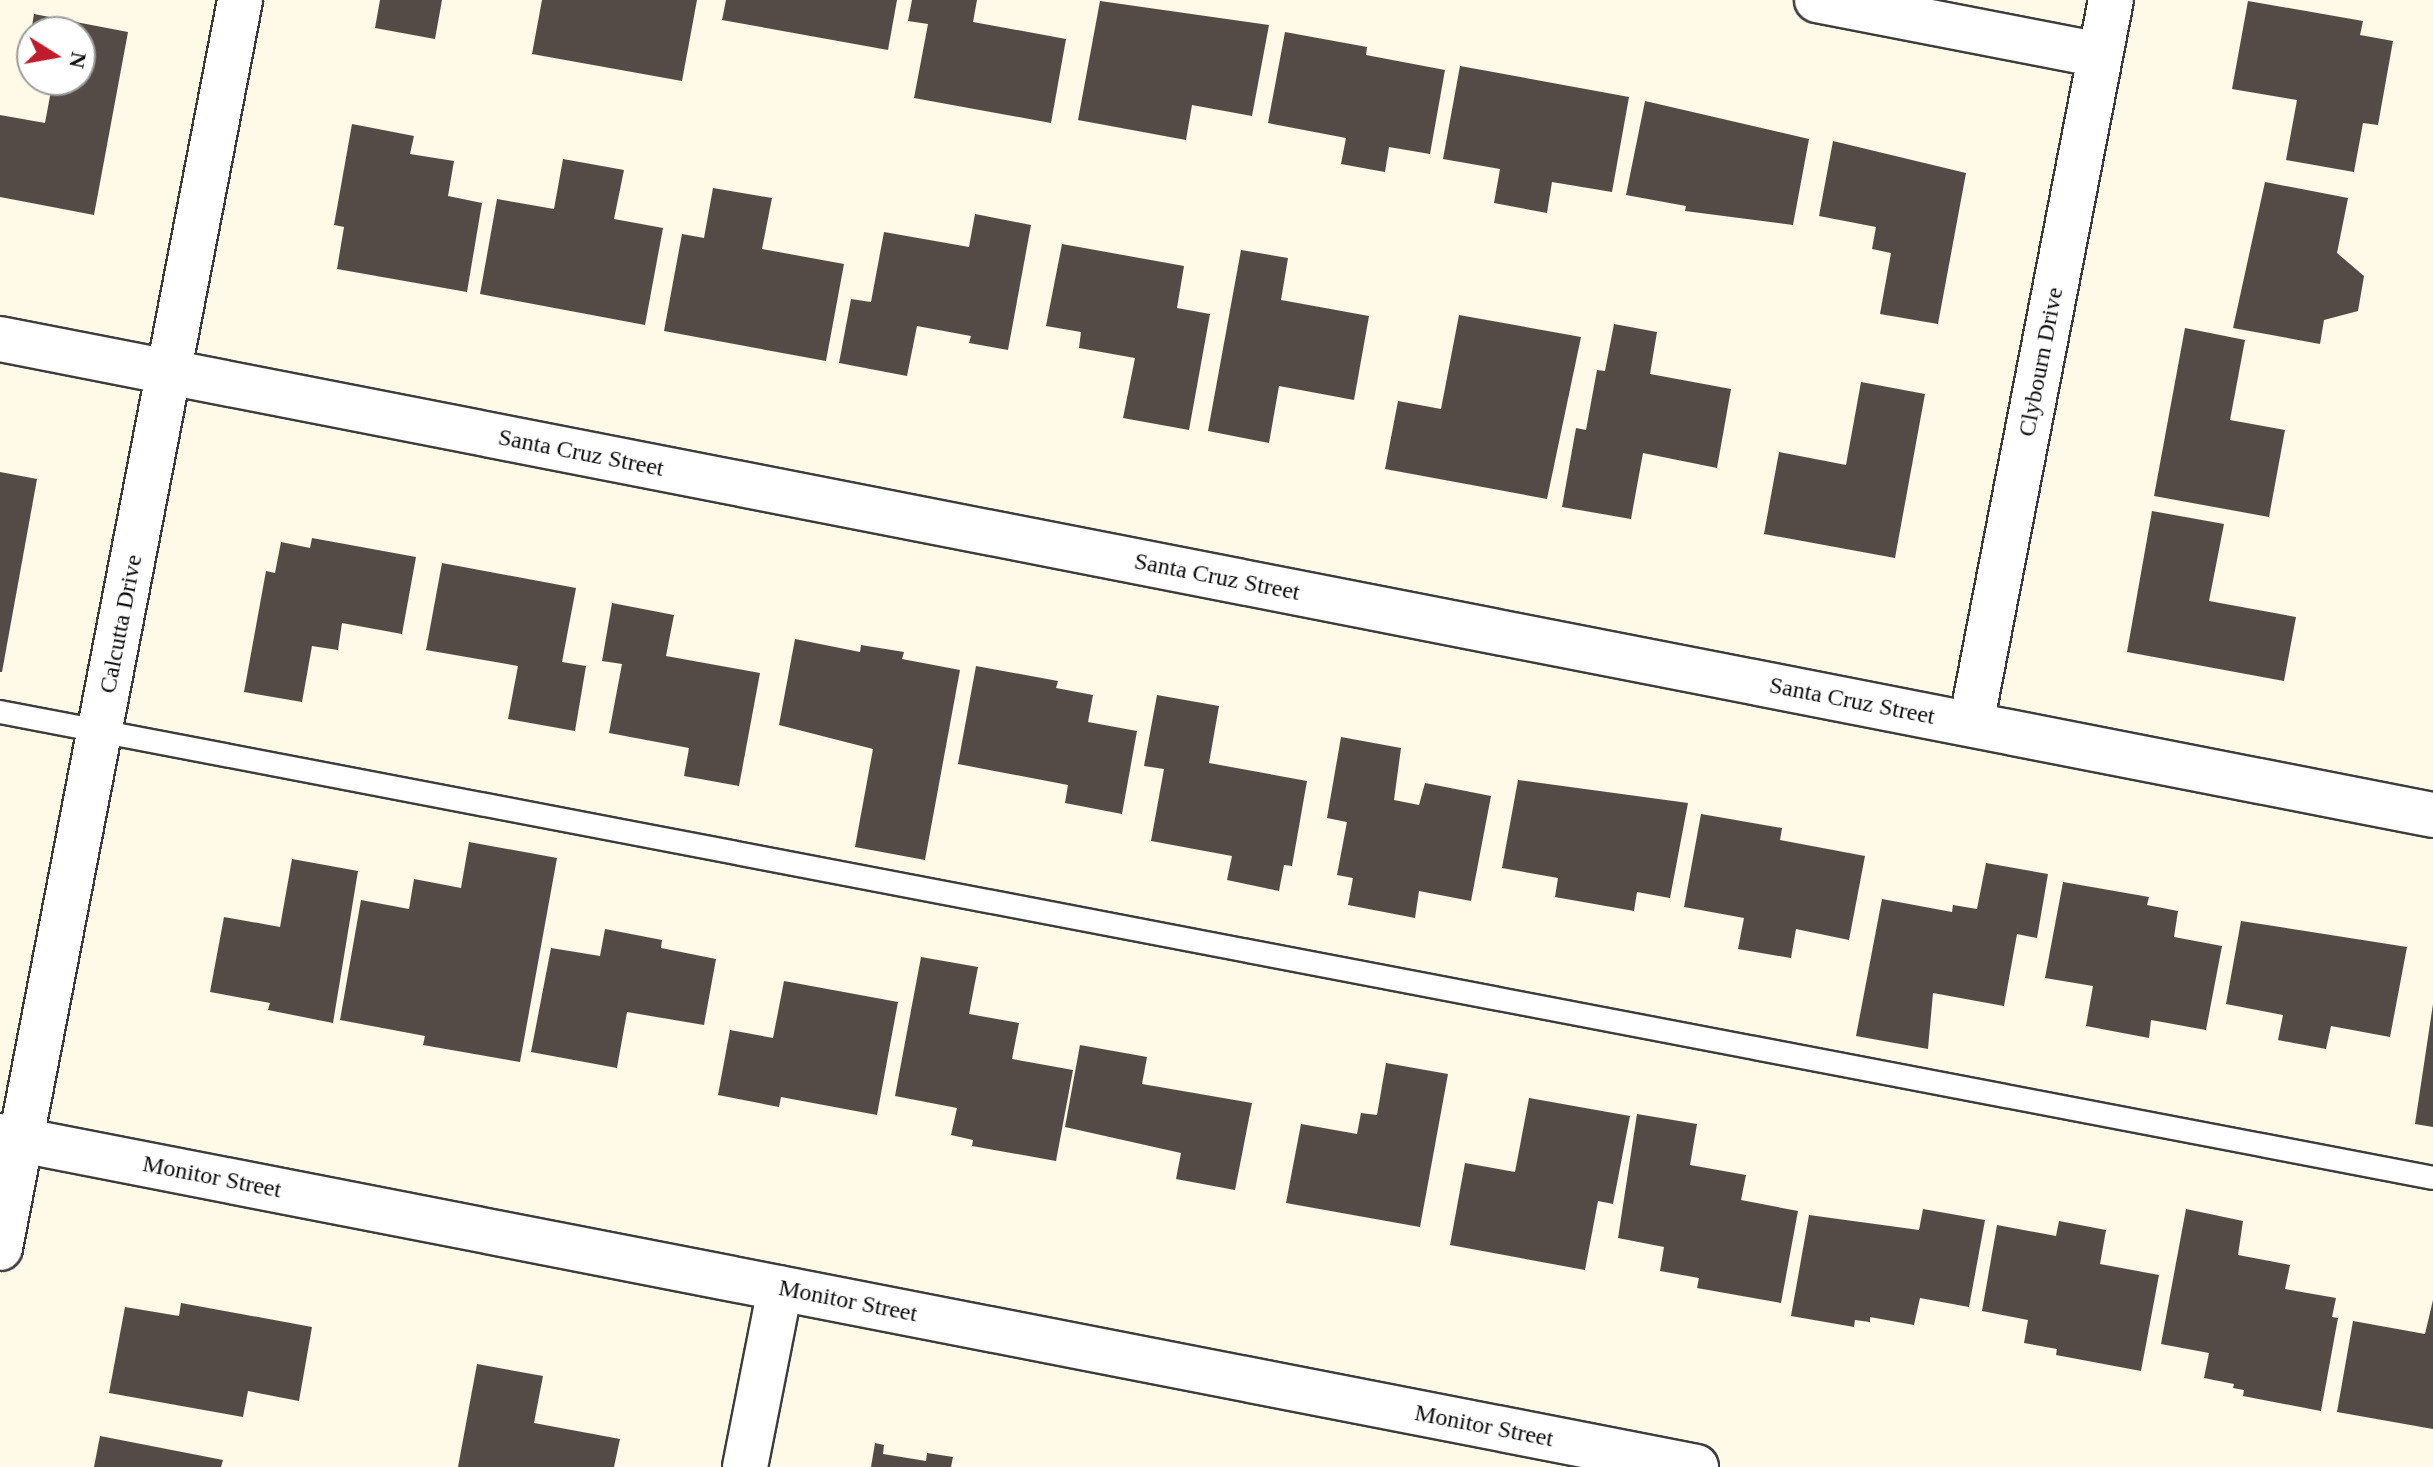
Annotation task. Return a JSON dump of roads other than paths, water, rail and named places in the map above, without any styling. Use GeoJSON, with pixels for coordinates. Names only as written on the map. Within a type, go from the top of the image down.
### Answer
{"type":"FeatureCollection","features":[{"type":"Feature","properties":{"kind":"street","name":"Calcutta Drive"},"geometry":{"type":"LineString","coordinates":[[0,1248],[10,1138],[100,731],[240,0]]}},
{"type":"Feature","properties":{"kind":"street"},"geometry":{"type":"LineString","coordinates":[[1817,0],[2100,55]]}},
{"type":"Feature","properties":{"kind":"street","name":"Clybourn Drive"},"geometry":{"type":"LineString","coordinates":[[1971,724],[2111,0]]}},
{"type":"Feature","properties":{"kind":"street","name":"Santa Cruz Street"},"geometry":{"type":"LineString","coordinates":[[0,339],[2433,815]]}},
{"type":"Feature","properties":{"kind":"street","name":"Monitor Street"},"geometry":{"type":"LineString","coordinates":[[10,1138],[1681,1466]]}},
{"type":"Feature","properties":{"kind":"street"},"geometry":{"type":"LineString","coordinates":[[745,1467],[780,1288]]}},
{"type":"Feature","properties":{"kind":"lane"},"geometry":{"type":"LineString","coordinates":[[0,712],[2433,1178]]}}]}
